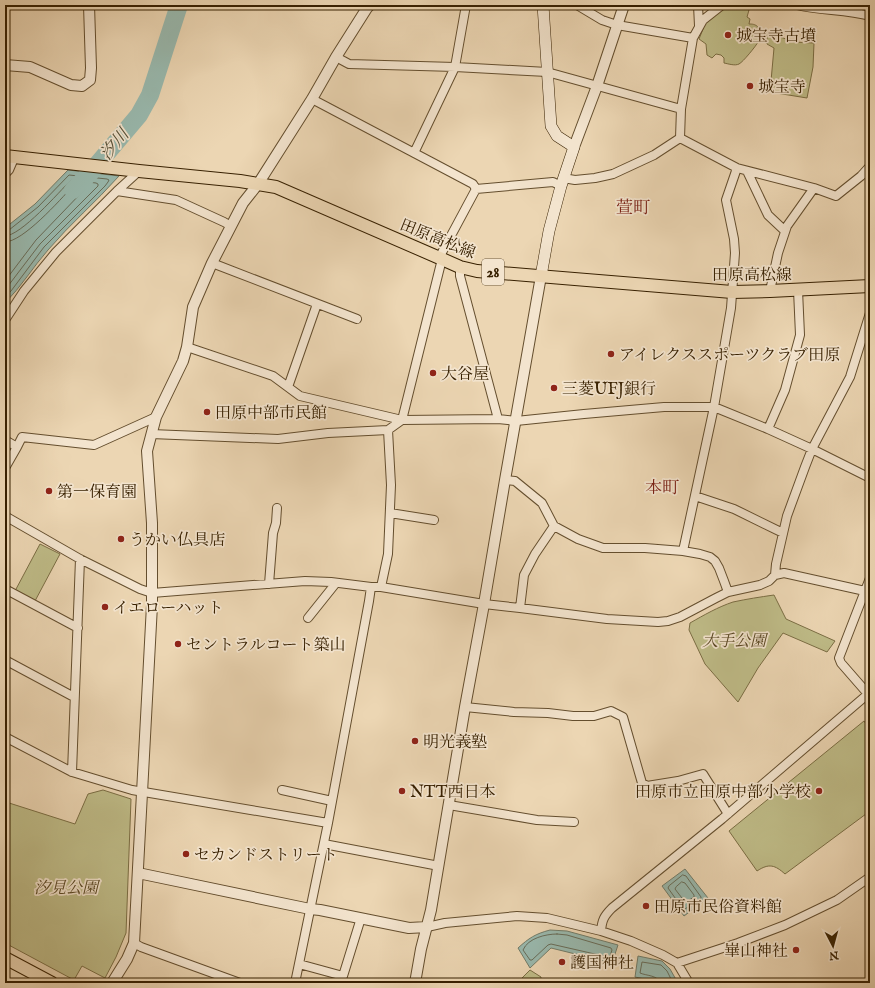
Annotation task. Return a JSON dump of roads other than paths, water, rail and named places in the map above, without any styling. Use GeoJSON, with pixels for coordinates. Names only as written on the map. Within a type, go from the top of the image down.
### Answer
{"type":"FeatureCollection","features":[{"type":"Feature","properties":{"kind":"main road"},"geometry":{"type":"LineString","coordinates":[[541,276],[549,231],[562,182],[574,147],[558,136],[551,126],[543,5]]}},
{"type":"Feature","properties":{"kind":"main road","name":"田原高松線"},"geometry":{"type":"LineString","coordinates":[[10,156],[276,187],[460,267],[477,271],[732,292],[870,286]]}},
{"type":"Feature","properties":{"kind":"main road"},"geometry":{"type":"LineString","coordinates":[[5,958],[52,983]]}},
{"type":"Feature","properties":{"kind":"street"},"geometry":{"type":"LineString","coordinates":[[5,65],[30,67],[71,85],[82,86],[90,80],[92,68],[89,5]]}},
{"type":"Feature","properties":{"kind":"street"},"geometry":{"type":"LineString","coordinates":[[112,983],[127,959],[134,943],[152,593],[152,523],[147,451],[151,434],[156,417],[183,361],[187,347],[193,307],[212,263],[243,203],[258,184],[370,5]]}},
{"type":"Feature","properties":{"kind":"street"},"geometry":{"type":"LineString","coordinates":[[414,153],[455,67],[466,5]]}},
{"type":"Feature","properties":{"kind":"street"},"geometry":{"type":"LineString","coordinates":[[577,5],[602,20],[617,25],[693,38]]}},
{"type":"Feature","properties":{"kind":"street"},"geometry":{"type":"LineString","coordinates":[[574,147],[597,86],[624,5]]}},
{"type":"Feature","properties":{"kind":"street"},"geometry":{"type":"LineString","coordinates":[[698,5],[700,26]]}},
{"type":"Feature","properties":{"kind":"street"},"geometry":{"type":"LineString","coordinates":[[680,138],[681,109],[693,38],[703,20],[722,5]]}},
{"type":"Feature","properties":{"kind":"street"},"geometry":{"type":"LineString","coordinates":[[797,5],[833,11],[859,13],[870,16]]}},
{"type":"Feature","properties":{"kind":"street"},"geometry":{"type":"LineString","coordinates":[[336,58],[349,64],[455,67],[547,72],[681,109]]}},
{"type":"Feature","properties":{"kind":"street"},"geometry":{"type":"LineString","coordinates":[[312,99],[473,184],[476,189]]}},
{"type":"Feature","properties":{"kind":"street"},"geometry":{"type":"LineString","coordinates":[[680,138],[737,168],[814,188],[836,196],[861,176],[870,166]]}},
{"type":"Feature","properties":{"kind":"street"},"geometry":{"type":"LineString","coordinates":[[476,189],[562,182],[613,174],[654,155],[680,138]]}},
{"type":"Feature","properties":{"kind":"street"},"geometry":{"type":"LineString","coordinates":[[5,174],[9,170],[10,156]]}},
{"type":"Feature","properties":{"kind":"street"},"geometry":{"type":"LineString","coordinates":[[683,551],[714,407],[731,308],[735,253],[734,239],[726,200],[737,168]]}},
{"type":"Feature","properties":{"kind":"street"},"geometry":{"type":"LineString","coordinates":[[5,312],[56,252],[136,171]]}},
{"type":"Feature","properties":{"kind":"street"},"geometry":{"type":"LineString","coordinates":[[747,171],[768,215],[785,231]]}},
{"type":"Feature","properties":{"kind":"street"},"geometry":{"type":"LineString","coordinates":[[770,291],[778,252],[787,226],[814,188]]}},
{"type":"Feature","properties":{"kind":"street"},"geometry":{"type":"LineString","coordinates":[[151,434],[278,439],[328,433],[388,430],[402,420],[440,258],[476,189]]}},
{"type":"Feature","properties":{"kind":"street"},"geometry":{"type":"LineString","coordinates":[[117,191],[176,200],[231,226]]}},
{"type":"Feature","properties":{"kind":"street"},"geometry":{"type":"LineString","coordinates":[[212,263],[358,319]]}},
{"type":"Feature","properties":{"kind":"street"},"geometry":{"type":"LineString","coordinates":[[460,267],[460,276],[498,419]]}},
{"type":"Feature","properties":{"kind":"street"},"geometry":{"type":"LineString","coordinates":[[414,983],[431,910],[439,866],[465,707],[541,276]]}},
{"type":"Feature","properties":{"kind":"street"},"geometry":{"type":"LineString","coordinates":[[768,429],[785,390],[800,335],[798,290]]}},
{"type":"Feature","properties":{"kind":"street"},"geometry":{"type":"LineString","coordinates":[[5,320],[24,291]]}},
{"type":"Feature","properties":{"kind":"street"},"geometry":{"type":"LineString","coordinates":[[288,387],[317,304]]}},
{"type":"Feature","properties":{"kind":"street"},"geometry":{"type":"LineString","coordinates":[[775,575],[776,564],[787,516],[812,449],[850,377],[870,313]]}},
{"type":"Feature","properties":{"kind":"street"},"geometry":{"type":"LineString","coordinates":[[187,347],[273,376],[300,396],[402,420],[498,419],[516,421],[664,407],[714,407],[812,449],[870,478]]}},
{"type":"Feature","properties":{"kind":"street"},"geometry":{"type":"LineString","coordinates":[[5,468],[22,437],[94,445],[156,417]]}},
{"type":"Feature","properties":{"kind":"street"},"geometry":{"type":"LineString","coordinates":[[381,587],[388,554],[390,513],[391,485],[388,430]]}},
{"type":"Feature","properties":{"kind":"street"},"geometry":{"type":"LineString","coordinates":[[5,440],[17,447]]}},
{"type":"Feature","properties":{"kind":"street"},"geometry":{"type":"LineString","coordinates":[[505,480],[515,481],[542,503],[554,526],[578,539],[603,548],[645,548],[683,551],[710,557],[715,561],[719,568],[728,592]]}},
{"type":"Feature","properties":{"kind":"street"},"geometry":{"type":"LineString","coordinates":[[695,496],[734,509],[783,533]]}},
{"type":"Feature","properties":{"kind":"street"},"geometry":{"type":"LineString","coordinates":[[268,584],[277,508]]}},
{"type":"Feature","properties":{"kind":"street"},"geometry":{"type":"LineString","coordinates":[[390,513],[434,520]]}},
{"type":"Feature","properties":{"kind":"street"},"geometry":{"type":"LineString","coordinates":[[5,516],[80,559],[140,589],[152,593],[305,581],[381,587],[484,604],[607,619],[658,622],[680,617],[728,592],[760,585],[769,581],[775,575],[784,573],[868,593]]}},
{"type":"Feature","properties":{"kind":"street"},"geometry":{"type":"LineString","coordinates":[[520,608],[524,575],[535,554],[554,526]]}},
{"type":"Feature","properties":{"kind":"street"},"geometry":{"type":"LineString","coordinates":[[72,772],[80,559]]}},
{"type":"Feature","properties":{"kind":"street"},"geometry":{"type":"LineString","coordinates":[[601,931],[605,915],[612,908],[728,814],[869,694],[841,664],[839,658],[868,593],[870,578]]}},
{"type":"Feature","properties":{"kind":"street"},"geometry":{"type":"LineString","coordinates":[[308,618],[336,583]]}},
{"type":"Feature","properties":{"kind":"street"},"geometry":{"type":"LineString","coordinates":[[295,983],[324,844],[371,587]]}},
{"type":"Feature","properties":{"kind":"street"},"geometry":{"type":"LineString","coordinates":[[5,589],[78,628]]}},
{"type":"Feature","properties":{"kind":"street"},"geometry":{"type":"LineString","coordinates":[[5,660],[74,697]]}},
{"type":"Feature","properties":{"kind":"street"},"geometry":{"type":"LineString","coordinates":[[465,707],[573,716],[594,716],[611,711],[623,717],[642,783],[647,786],[678,781],[703,774],[728,814]]}},
{"type":"Feature","properties":{"kind":"street"},"geometry":{"type":"LineString","coordinates":[[5,737],[72,772],[132,790],[328,823]]}},
{"type":"Feature","properties":{"kind":"street"},"geometry":{"type":"LineString","coordinates":[[282,790],[332,801]]}},
{"type":"Feature","properties":{"kind":"street"},"geometry":{"type":"LineString","coordinates":[[449,806],[537,820],[574,822]]}},
{"type":"Feature","properties":{"kind":"street"},"geometry":{"type":"LineString","coordinates":[[324,844],[439,866]]}},
{"type":"Feature","properties":{"kind":"street"},"geometry":{"type":"LineString","coordinates":[[138,873],[409,928],[517,916],[547,918],[601,931],[631,941],[663,955],[677,963],[689,983]]}},
{"type":"Feature","properties":{"kind":"street"},"geometry":{"type":"LineString","coordinates":[[677,963],[738,943],[785,925],[837,900],[870,877]]}},
{"type":"Feature","properties":{"kind":"street"},"geometry":{"type":"LineString","coordinates":[[299,964],[343,976],[361,918]]}},
{"type":"Feature","properties":{"kind":"street"},"geometry":{"type":"LineString","coordinates":[[134,943],[141,947],[240,983]]}},
{"type":"Feature","properties":{"kind":"water"},"geometry":{"type":"Polygon","coordinates":[[[68,170],[119,176],[56,240],[5,303],[5,228],[35,204],[68,170]]]}},
{"type":"Feature","properties":{"kind":"water"},"geometry":{"type":"Polygon","coordinates":[[[685,869],[708,898],[684,916],[662,886],[685,869]]]}},
{"type":"Feature","properties":{"kind":"water"},"geometry":{"type":"Polygon","coordinates":[[[550,930],[567,931],[618,945],[612,963],[551,948],[530,968],[518,948],[532,937],[550,930]]]}},
{"type":"Feature","properties":{"kind":"water"},"geometry":{"type":"Polygon","coordinates":[[[638,956],[662,961],[670,969],[678,983],[664,983],[635,977],[638,956]]]}},
{"type":"Feature","properties":{"kind":"waterway","name":"汐川"},"geometry":{"type":"LineString","coordinates":[[73,190],[90,173],[139,115],[150,95],[179,5]]}},
{"type":"Feature","properties":{"kind":"place","name":"城宝寺古墳"},"geometry":{"type":"Point","coordinates":[728,35]}},
{"type":"Feature","properties":{"kind":"place","name":"城宝寺"},"geometry":{"type":"Point","coordinates":[750,86]}},
{"type":"Feature","properties":{"kind":"place","name":"アイレクススポーツクラブ田原"},"geometry":{"type":"Point","coordinates":[611,354]}},
{"type":"Feature","properties":{"kind":"place","name":"大谷屋"},"geometry":{"type":"Point","coordinates":[433,373]}},
{"type":"Feature","properties":{"kind":"place","name":"三菱UFJ銀行"},"geometry":{"type":"Point","coordinates":[554,388]}},
{"type":"Feature","properties":{"kind":"place","name":"田原中部市民館"},"geometry":{"type":"Point","coordinates":[207,412]}},
{"type":"Feature","properties":{"kind":"place","name":"第一保育園"},"geometry":{"type":"Point","coordinates":[49,491]}},
{"type":"Feature","properties":{"kind":"place","name":"うかい仏具店"},"geometry":{"type":"Point","coordinates":[121,539]}},
{"type":"Feature","properties":{"kind":"place","name":"イエローハット"},"geometry":{"type":"Point","coordinates":[105,607]}},
{"type":"Feature","properties":{"kind":"place","name":"セントラルコート築山"},"geometry":{"type":"Point","coordinates":[178,644]}},
{"type":"Feature","properties":{"kind":"place","name":"明光義塾"},"geometry":{"type":"Point","coordinates":[415,741]}},
{"type":"Feature","properties":{"kind":"place","name":"NTT西日本"},"geometry":{"type":"Point","coordinates":[402,791]}},
{"type":"Feature","properties":{"kind":"place","name":"田原市立田原中部小学校"},"geometry":{"type":"Point","coordinates":[819,791]}},
{"type":"Feature","properties":{"kind":"place","name":"セカンドストリート"},"geometry":{"type":"Point","coordinates":[186,854]}},
{"type":"Feature","properties":{"kind":"place","name":"田原市民俗資料館"},"geometry":{"type":"Point","coordinates":[646,906]}},
{"type":"Feature","properties":{"kind":"place","name":"崋山神社"},"geometry":{"type":"Point","coordinates":[796,950]}},
{"type":"Feature","properties":{"kind":"place","name":"護国神社"},"geometry":{"type":"Point","coordinates":[562,962]}},
{"type":"Feature","properties":{"kind":"district","name":"萱町"},"geometry":{"type":"Point","coordinates":[633,207]}},
{"type":"Feature","properties":{"kind":"district","name":"本町"},"geometry":{"type":"Point","coordinates":[662,487]}},
{"type":"Feature","properties":{"kind":"park label","name":"大手公園"},"geometry":{"type":"Point","coordinates":[734,640]}},
{"type":"Feature","properties":{"kind":"park label","name":"汐見公園"},"geometry":{"type":"Point","coordinates":[66,887]}}]}
